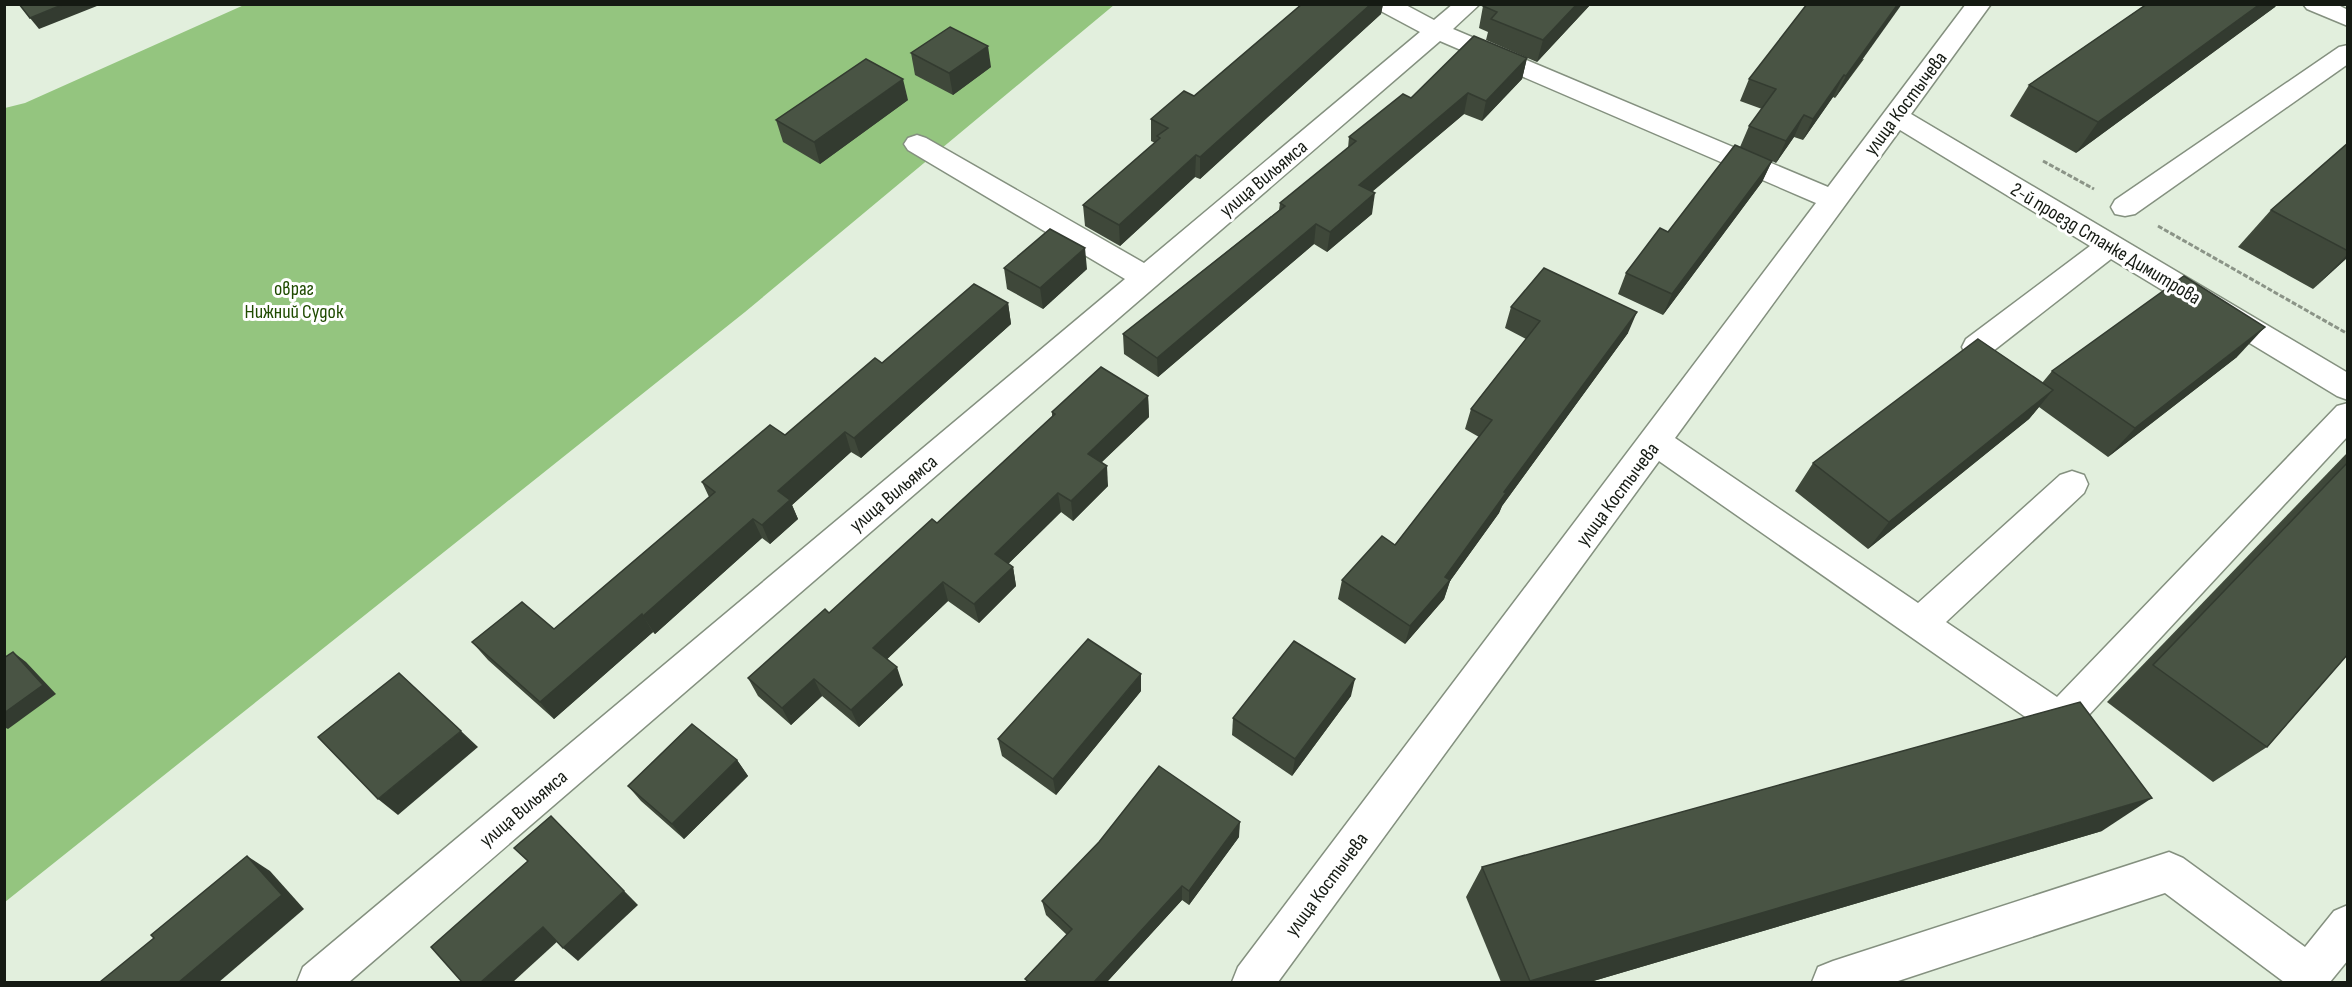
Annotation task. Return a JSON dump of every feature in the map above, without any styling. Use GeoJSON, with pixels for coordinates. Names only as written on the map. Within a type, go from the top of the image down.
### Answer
{"type":"FeatureCollection","features":[{"type":"Feature","properties":{"kind":"street"},"geometry":{"type":"LineString","coordinates":[[1385,4],[1437,31],[1833,200]]}},
{"type":"Feature","properties":{"kind":"street","name":"улица Вильямса"},"geometry":{"type":"LineString","coordinates":[[318,982],[1468,4]]}},
{"type":"Feature","properties":{"kind":"street","name":"улица Костычева"},"geometry":{"type":"LineString","coordinates":[[1253,982],[1656,442],[1978,4]]}},
{"type":"Feature","properties":{"kind":"street"},"geometry":{"type":"LineString","coordinates":[[2315,4],[2348,19]]}},
{"type":"Feature","properties":{"kind":"street"},"geometry":{"type":"LineString","coordinates":[[2125,207],[2348,52]]}},
{"type":"Feature","properties":{"kind":"street","name":"2-й проезд Станке Димитрова"},"geometry":{"type":"LineString","coordinates":[[1896,116],[2348,388]]}},
{"type":"Feature","properties":{"kind":"street"},"geometry":{"type":"LineString","coordinates":[[917,144],[1146,278]]}},
{"type":"Feature","properties":{"kind":"street"},"geometry":{"type":"LineString","coordinates":[[1977,347],[2110,245]]}},
{"type":"Feature","properties":{"kind":"street"},"geometry":{"type":"LineString","coordinates":[[1656,442],[2060,720],[2348,415]]}},
{"type":"Feature","properties":{"kind":"street"},"geometry":{"type":"LineString","coordinates":[[1920,624],[2072,484]]}},
{"type":"Feature","properties":{"kind":"street"},"geometry":{"type":"LineString","coordinates":[[1833,982],[2169,873],[2308,979],[2348,925]]}},
{"type":"Feature","properties":{"kind":"green space","name":"овраг Нижний Судок"},"geometry":{"type":"Polygon","coordinates":[[[244,5],[1114,5],[745,312],[5,902],[5,108],[25,103],[244,5]]]}},
{"type":"Feature","properties":{"kind":"building"},"geometry":{"type":"Polygon","coordinates":[[[19,4],[64,4],[30,18],[19,4]]]}},
{"type":"Feature","properties":{"kind":"building"},"geometry":{"type":"Polygon","coordinates":[[[1302,4],[1371,4],[1200,157],[1196,155],[1119,225],[1083,205],[1160,138],[1157,136],[1168,128],[1151,119],[1184,91],[1194,96],[1302,4]]]}},
{"type":"Feature","properties":{"kind":"building"},"geometry":{"type":"Polygon","coordinates":[[[1485,4],[1577,4],[1543,40],[1491,19],[1497,12],[1483,6],[1485,4]]]}},
{"type":"Feature","properties":{"kind":"building"},"geometry":{"type":"Polygon","coordinates":[[[1807,4],[1898,4],[1813,119],[1804,115],[1786,141],[1749,126],[1776,89],[1749,79],[1807,4]]]}},
{"type":"Feature","properties":{"kind":"building"},"geometry":{"type":"Polygon","coordinates":[[[2147,4],[2260,4],[2098,122],[2029,85],[2147,4]]]}},
{"type":"Feature","properties":{"kind":"building"},"geometry":{"type":"Polygon","coordinates":[[[950,27],[988,46],[949,73],[911,53],[950,27]]]}},
{"type":"Feature","properties":{"kind":"building"},"geometry":{"type":"Polygon","coordinates":[[[1474,36],[1527,58],[1486,101],[1468,93],[1359,185],[1375,193],[1330,232],[1316,224],[1157,358],[1123,334],[1285,206],[1280,203],[1356,141],[1349,137],[1403,94],[1411,98],[1474,36]]]}},
{"type":"Feature","properties":{"kind":"building"},"geometry":{"type":"Polygon","coordinates":[[[866,59],[903,79],[814,142],[776,120],[866,59]]]}},
{"type":"Feature","properties":{"kind":"building"},"geometry":{"type":"Polygon","coordinates":[[[2348,143],[2348,251],[2271,210],[2348,143]]]}},
{"type":"Feature","properties":{"kind":"building"},"geometry":{"type":"Polygon","coordinates":[[[1735,145],[1772,161],[1672,294],[1626,273],[1660,228],[1668,232],[1735,145]]]}},
{"type":"Feature","properties":{"kind":"building"},"geometry":{"type":"Polygon","coordinates":[[[1050,229],[1085,248],[1040,288],[1004,268],[1050,229]]]}},
{"type":"Feature","properties":{"kind":"building"},"geometry":{"type":"Polygon","coordinates":[[[1544,268],[1637,312],[1504,492],[1506,493],[1445,577],[1450,580],[1410,626],[1342,580],[1382,536],[1395,545],[1492,420],[1471,409],[1540,321],[1511,307],[1544,268]]]}},
{"type":"Feature","properties":{"kind":"building"},"geometry":{"type":"Polygon","coordinates":[[[2184,276],[2265,327],[2135,428],[2052,371],[2184,276]]]}},
{"type":"Feature","properties":{"kind":"building"},"geometry":{"type":"Polygon","coordinates":[[[974,284],[1008,303],[854,438],[845,432],[778,491],[790,500],[762,525],[753,519],[643,616],[642,614],[540,702],[472,642],[522,602],[554,629],[715,492],[702,482],[770,425],[785,435],[875,358],[882,363],[974,284]]]}},
{"type":"Feature","properties":{"kind":"building"},"geometry":{"type":"Polygon","coordinates":[[[1978,339],[2053,390],[1889,522],[1813,463],[1978,339]]]}},
{"type":"Feature","properties":{"kind":"building"},"geometry":{"type":"Polygon","coordinates":[[[1101,367],[1148,396],[1088,454],[1107,466],[1071,501],[1058,493],[995,554],[1013,567],[974,604],[943,582],[873,648],[897,667],[851,710],[814,679],[782,708],[748,678],[825,609],[829,613],[932,519],[937,523],[1055,414],[1052,412],[1101,367]]]}},
{"type":"Feature","properties":{"kind":"building"},"geometry":{"type":"Polygon","coordinates":[[[2348,462],[2348,654],[2267,747],[2153,665],[2348,462]]]}},
{"type":"Feature","properties":{"kind":"building"},"geometry":{"type":"Polygon","coordinates":[[[1088,639],[1141,674],[1053,779],[998,739],[1088,639]]]}},
{"type":"Feature","properties":{"kind":"building"},"geometry":{"type":"Polygon","coordinates":[[[1294,641],[1355,679],[1295,759],[1233,718],[1294,641]]]}},
{"type":"Feature","properties":{"kind":"building"},"geometry":{"type":"Polygon","coordinates":[[[13,652],[43,685],[4,713],[4,658],[13,652]]]}},
{"type":"Feature","properties":{"kind":"building"},"geometry":{"type":"Polygon","coordinates":[[[399,673],[461,731],[378,799],[318,737],[399,673]]]}},
{"type":"Feature","properties":{"kind":"building"},"geometry":{"type":"Polygon","coordinates":[[[2080,702],[2152,798],[1530,981],[1482,867],[2080,702]]]}},
{"type":"Feature","properties":{"kind":"building"},"geometry":{"type":"Polygon","coordinates":[[[692,724],[737,760],[672,824],[628,786],[692,724]]]}},
{"type":"Feature","properties":{"kind":"building"},"geometry":{"type":"Polygon","coordinates":[[[1159,766],[1240,822],[1189,891],[1182,886],[1094,982],[1029,982],[1025,979],[1072,929],[1042,901],[1099,842],[1159,766]]]}},
{"type":"Feature","properties":{"kind":"building"},"geometry":{"type":"Polygon","coordinates":[[[551,816],[624,891],[563,948],[543,927],[481,982],[462,982],[431,947],[528,861],[514,848],[551,816]]]}},
{"type":"Feature","properties":{"kind":"building"},"geometry":{"type":"Polygon","coordinates":[[[247,856],[282,895],[179,982],[100,982],[154,938],[151,935],[247,856]]]}}]}
